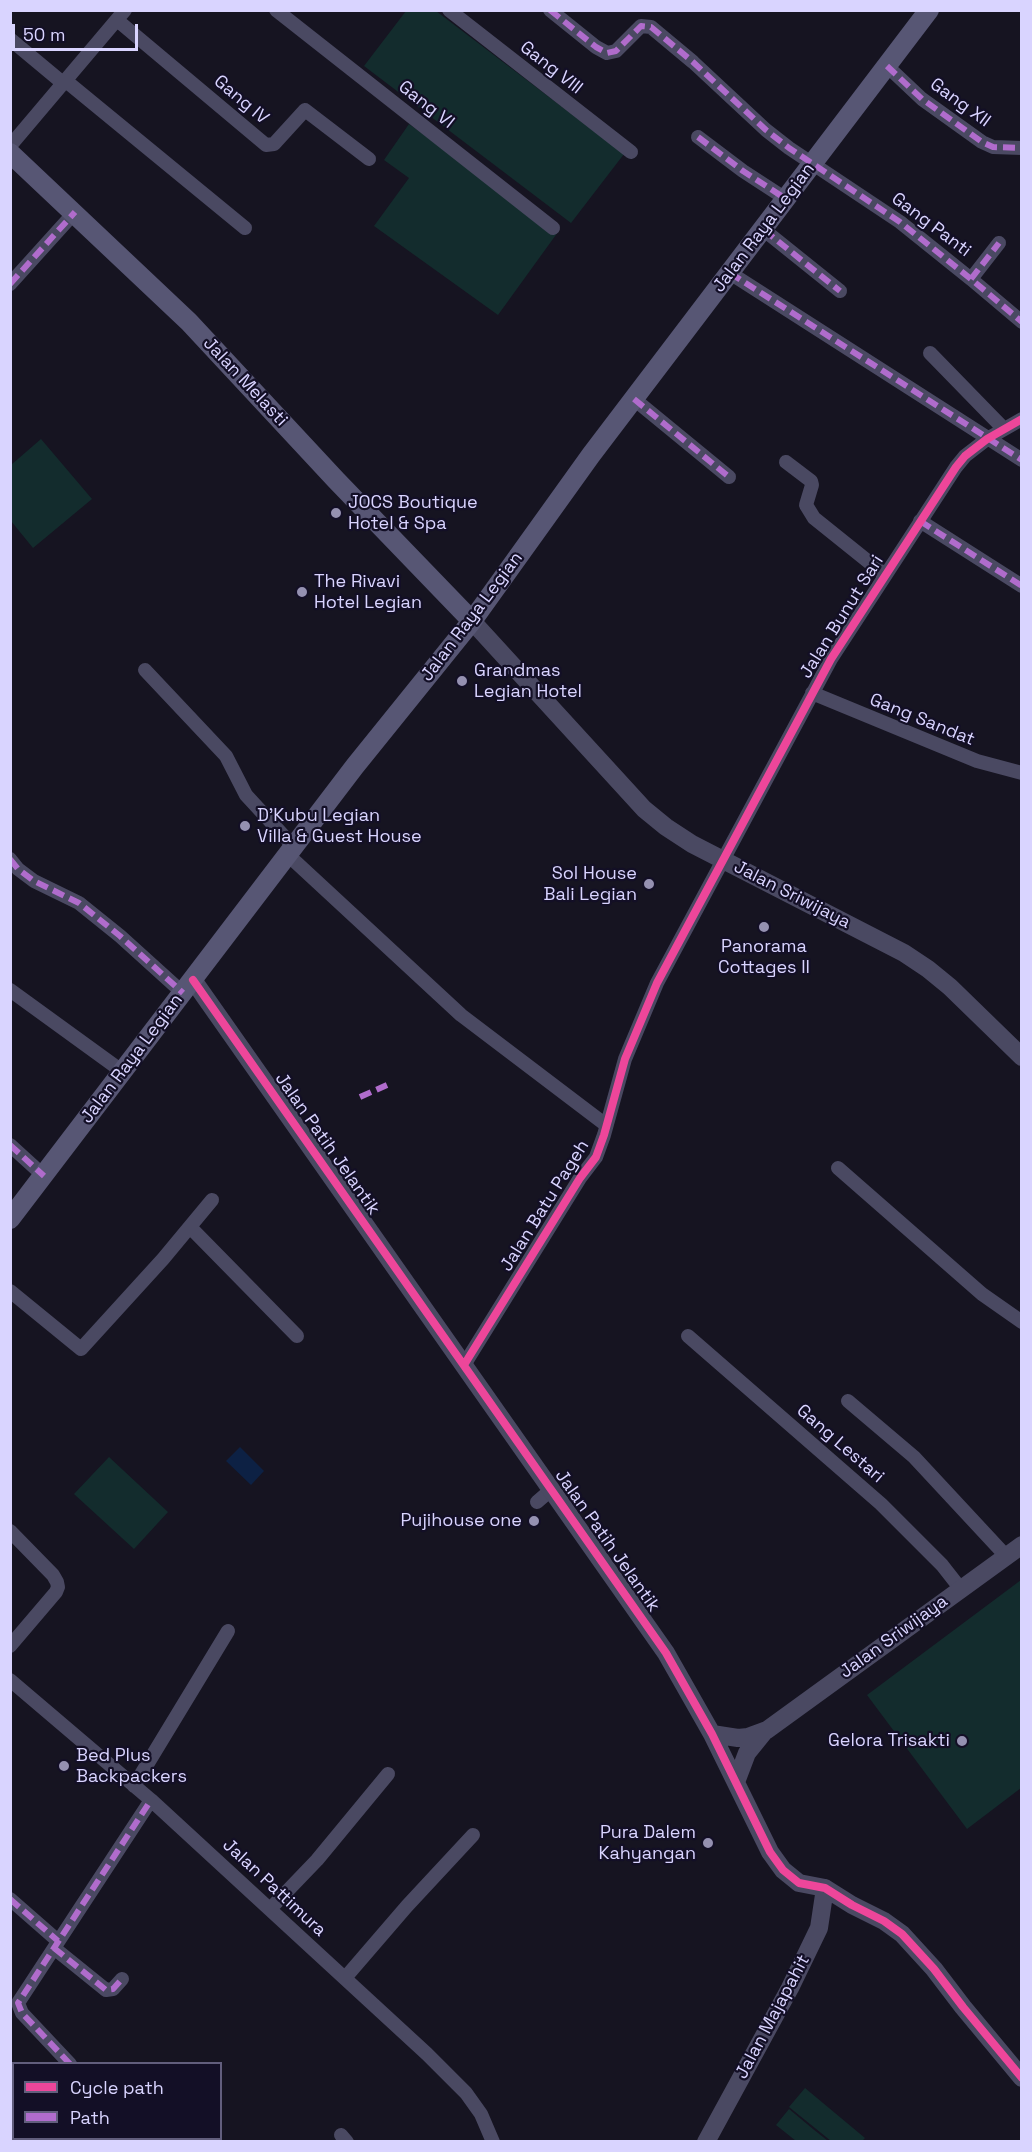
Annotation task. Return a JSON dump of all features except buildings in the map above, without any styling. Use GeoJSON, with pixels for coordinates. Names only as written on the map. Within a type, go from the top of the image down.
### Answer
{"type":"FeatureCollection","features":[{"type":"Feature","properties":{"kind":"main road","name":"Jalan Raya Legian"},"geometry":{"type":"LineString","coordinates":[[10,1220],[290,850],[471,621],[634,399],[929,10]]}},
{"type":"Feature","properties":{"kind":"main road","name":"Jalan Melasti"},"geometry":{"type":"LineString","coordinates":[[10,153],[189,322],[471,621]]}},
{"type":"Feature","properties":{"kind":"street","name":"Gang VI"},"geometry":{"type":"LineString","coordinates":[[276,10],[552,228]]}},
{"type":"Feature","properties":{"kind":"street","name":"Gang VIII"},"geometry":{"type":"LineString","coordinates":[[450,10],[631,152]]}},
{"type":"Feature","properties":{"kind":"street","name":"Gang Panti"},"geometry":{"type":"LineString","coordinates":[[550,10],[596,47],[607,53],[616,51],[641,26],[651,27],[693,62],[766,130],[900,222],[1022,322]]}},
{"type":"Feature","properties":{"kind":"street"},"geometry":{"type":"LineString","coordinates":[[10,146],[121,15]]}},
{"type":"Feature","properties":{"kind":"street","name":"Gang IV"},"geometry":{"type":"LineString","coordinates":[[121,15],[266,145],[274,144],[305,110],[369,159]]}},
{"type":"Feature","properties":{"kind":"street"},"geometry":{"type":"LineString","coordinates":[[10,39],[245,228]]}},
{"type":"Feature","properties":{"kind":"street","name":"Gang XII"},"geometry":{"type":"LineString","coordinates":[[887,66],[922,99],[982,142],[993,147],[1022,148]]}},
{"type":"Feature","properties":{"kind":"street"},"geometry":{"type":"LineString","coordinates":[[698,137],[786,199]]}},
{"type":"Feature","properties":{"kind":"street"},"geometry":{"type":"LineString","coordinates":[[10,284],[75,212]]}},
{"type":"Feature","properties":{"kind":"street"},"geometry":{"type":"LineString","coordinates":[[764,230],[840,291]]}},
{"type":"Feature","properties":{"kind":"street"},"geometry":{"type":"LineString","coordinates":[[971,279],[999,243]]}},
{"type":"Feature","properties":{"kind":"street"},"geometry":{"type":"LineString","coordinates":[[730,273],[1022,460]]}},
{"type":"Feature","properties":{"kind":"street"},"geometry":{"type":"LineString","coordinates":[[930,353],[1004,429]]}},
{"type":"Feature","properties":{"kind":"street"},"geometry":{"type":"LineString","coordinates":[[634,399],[729,477]]}},
{"type":"Feature","properties":{"kind":"street","name":"Jalan Bunut Sari"},"geometry":{"type":"LineString","coordinates":[[724,860],[831,659],[956,467],[965,456],[987,439],[1022,419]]}},
{"type":"Feature","properties":{"kind":"street"},"geometry":{"type":"LineString","coordinates":[[786,462],[811,481],[806,505],[814,518],[885,575]]}},
{"type":"Feature","properties":{"kind":"street"},"geometry":{"type":"LineString","coordinates":[[920,522],[1022,586]]}},
{"type":"Feature","properties":{"kind":"street","name":"Jalan Sriwijaya"},"geometry":{"type":"LineString","coordinates":[[471,621],[644,809],[666,827],[692,844],[912,959],[950,987],[1022,1057]]}},
{"type":"Feature","properties":{"kind":"street"},"geometry":{"type":"LineString","coordinates":[[145,670],[226,756],[246,795],[290,850],[461,1015],[606,1125]]}},
{"type":"Feature","properties":{"kind":"street","name":"Gang Sandat"},"geometry":{"type":"LineString","coordinates":[[812,693],[977,762],[1022,773]]}},
{"type":"Feature","properties":{"kind":"street"},"geometry":{"type":"LineString","coordinates":[[10,859],[18,869],[34,881],[79,903],[188,986]]}},
{"type":"Feature","properties":{"kind":"street","name":"Jalan Batu Pageh"},"geometry":{"type":"LineString","coordinates":[[464,1365],[580,1178],[596,1157],[601,1147],[625,1059],[637,1027],[657,983],[724,860]]}},
{"type":"Feature","properties":{"kind":"street","name":"Jalan Patih Jelantik"},"geometry":{"type":"LineString","coordinates":[[188,986],[464,1365],[666,1653],[712,1734],[770,1852],[783,1870],[799,1883],[825,1888],[884,1921],[902,1934],[934,1969],[1022,2078]]}},
{"type":"Feature","properties":{"kind":"street"},"geometry":{"type":"LineString","coordinates":[[10,990],[123,1072]]}},
{"type":"Feature","properties":{"kind":"street"},"geometry":{"type":"LineString","coordinates":[[10,1145],[44,1176]]}},
{"type":"Feature","properties":{"kind":"street"},"geometry":{"type":"LineString","coordinates":[[838,1168],[982,1294],[1022,1322]]}},
{"type":"Feature","properties":{"kind":"street"},"geometry":{"type":"LineString","coordinates":[[10,1291],[81,1349],[212,1200]]}},
{"type":"Feature","properties":{"kind":"street"},"geometry":{"type":"LineString","coordinates":[[190,1227],[297,1336]]}},
{"type":"Feature","properties":{"kind":"street","name":"Gang Lestari"},"geometry":{"type":"LineString","coordinates":[[688,1336],[881,1504],[942,1565],[960,1588]]}},
{"type":"Feature","properties":{"kind":"street"},"geometry":{"type":"LineString","coordinates":[[849,1401],[914,1457],[1006,1556]]}},
{"type":"Feature","properties":{"kind":"street"},"geometry":{"type":"LineString","coordinates":[[537,1502],[552,1489]]}},
{"type":"Feature","properties":{"kind":"street"},"geometry":{"type":"LineString","coordinates":[[10,1531],[53,1575],[58,1587],[10,1646]]}},
{"type":"Feature","properties":{"kind":"street","name":"Jalan Sriwijaya"},"geometry":{"type":"LineString","coordinates":[[712,1734],[738,1738],[756,1735],[766,1730],[1022,1545]]}},
{"type":"Feature","properties":{"kind":"street"},"geometry":{"type":"LineString","coordinates":[[134,1786],[228,1631]]}},
{"type":"Feature","properties":{"kind":"street","name":"Jalan Pattimura"},"geometry":{"type":"LineString","coordinates":[[10,1680],[152,1800],[427,2054],[466,2093],[481,2114],[492,2142]]}},
{"type":"Feature","properties":{"kind":"street","name":"Jalan Sriwijaya"},"geometry":{"type":"LineString","coordinates":[[736,1782],[747,1753],[766,1730]]}},
{"type":"Feature","properties":{"kind":"street"},"geometry":{"type":"LineString","coordinates":[[270,1909],[317,1860],[388,1774]]}},
{"type":"Feature","properties":{"kind":"street"},"geometry":{"type":"LineString","coordinates":[[68,2062],[18,2007],[20,1998],[152,1800]]}},
{"type":"Feature","properties":{"kind":"street"},"geometry":{"type":"LineString","coordinates":[[345,1978],[407,1906],[473,1835]]}},
{"type":"Feature","properties":{"kind":"street","name":"Jalan Majapahit"},"geometry":{"type":"LineString","coordinates":[[706,2142],[790,1988],[819,1928],[825,1888]]}},
{"type":"Feature","properties":{"kind":"street"},"geometry":{"type":"LineString","coordinates":[[10,1899],[106,1990],[113,1989],[122,1978]]}},
{"type":"Feature","properties":{"kind":"green space"},"geometry":{"type":"Polygon","coordinates":[[[406,11],[436,11],[624,154],[571,223],[364,66],[406,11]]]}},
{"type":"Feature","properties":{"kind":"green space"},"geometry":{"type":"Polygon","coordinates":[[[409,124],[558,232],[498,315],[374,226],[409,178],[384,160],[409,124]]]}},
{"type":"Feature","properties":{"kind":"green space"},"geometry":{"type":"Polygon","coordinates":[[[41,439],[92,499],[33,548],[11,521],[11,465],[41,439]]]}},
{"type":"Feature","properties":{"kind":"green space"},"geometry":{"type":"Polygon","coordinates":[[[109,1457],[168,1512],[134,1549],[74,1494],[109,1457]]]}},
{"type":"Feature","properties":{"kind":"green space","name":"Gelora Trisakti"},"geometry":{"type":"Polygon","coordinates":[[[1021,1580],[1021,1788],[967,1829],[867,1695],[1021,1580]]]}},
{"type":"Feature","properties":{"kind":"green space"},"geometry":{"type":"Polygon","coordinates":[[[805,2088],[865,2138],[862,2141],[831,2141],[789,2107],[805,2088]]]}},
{"type":"Feature","properties":{"kind":"green space"},"geometry":{"type":"Polygon","coordinates":[[[789,2109],[828,2141],[796,2141],[776,2125],[789,2109]]]}},
{"type":"Feature","properties":{"kind":"water"},"geometry":{"type":"Polygon","coordinates":[[[240,1447],[264,1471],[251,1485],[226,1461],[240,1447]]]}},
{"type":"Feature","properties":{"kind":"marked path"},"geometry":{"type":"LineString","coordinates":[[550,10],[596,47],[607,53],[616,51],[641,26],[651,27],[693,62],[766,130],[789,148],[900,222],[1022,322]]}},
{"type":"Feature","properties":{"kind":"marked path"},"geometry":{"type":"LineString","coordinates":[[887,66],[922,99],[982,142],[993,147],[1022,148]]}},
{"type":"Feature","properties":{"kind":"marked path"},"geometry":{"type":"LineString","coordinates":[[698,137],[743,171],[786,199]]}},
{"type":"Feature","properties":{"kind":"marked path"},"geometry":{"type":"LineString","coordinates":[[10,284],[75,212]]}},
{"type":"Feature","properties":{"kind":"marked path"},"geometry":{"type":"LineString","coordinates":[[764,230],[840,291]]}},
{"type":"Feature","properties":{"kind":"marked path"},"geometry":{"type":"LineString","coordinates":[[971,279],[999,243]]}},
{"type":"Feature","properties":{"kind":"marked path"},"geometry":{"type":"LineString","coordinates":[[730,273],[1022,460]]}},
{"type":"Feature","properties":{"kind":"marked path"},"geometry":{"type":"LineString","coordinates":[[634,399],[729,477]]}},
{"type":"Feature","properties":{"kind":"marked path"},"geometry":{"type":"LineString","coordinates":[[920,521],[1022,586]]}},
{"type":"Feature","properties":{"kind":"marked path"},"geometry":{"type":"LineString","coordinates":[[10,859],[18,869],[34,881],[79,903],[120,936],[183,993]]}},
{"type":"Feature","properties":{"kind":"marked path"},"geometry":{"type":"LineString","coordinates":[[360,1097],[387,1085]]}},
{"type":"Feature","properties":{"kind":"marked path"},"geometry":{"type":"LineString","coordinates":[[10,1145],[44,1176]]}},
{"type":"Feature","properties":{"kind":"marked path"},"geometry":{"type":"LineString","coordinates":[[68,2062],[22,2013],[18,2003],[151,1800]]}},
{"type":"Feature","properties":{"kind":"marked path"},"geometry":{"type":"LineString","coordinates":[[10,1899],[58,1941]]}},
{"type":"Feature","properties":{"kind":"marked path"},"geometry":{"type":"LineString","coordinates":[[54,1948],[106,1990],[113,1989],[122,1979]]}},
{"type":"Feature","properties":{"kind":"cycle path"},"geometry":{"type":"LineString","coordinates":[[464,1365],[580,1178],[596,1157],[625,1059],[657,983],[831,659],[956,467],[965,456],[987,439],[1022,419]]}},
{"type":"Feature","properties":{"kind":"cycle path"},"geometry":{"type":"LineString","coordinates":[[193,980],[666,1653],[712,1734],[770,1852],[783,1870],[799,1883],[825,1888],[884,1921],[902,1934],[934,1969],[1022,2078]]}},
{"type":"Feature","properties":{"kind":"place","name":"JOCS Boutique Hotel & Spa"},"geometry":{"type":"Point","coordinates":[336,513]}},
{"type":"Feature","properties":{"kind":"place","name":"The Rivavi Hotel Legian"},"geometry":{"type":"Point","coordinates":[302,592]}},
{"type":"Feature","properties":{"kind":"place","name":"Grandmas Legian Hotel"},"geometry":{"type":"Point","coordinates":[462,681]}},
{"type":"Feature","properties":{"kind":"place","name":"D'Kubu Legian Villa & Guest House"},"geometry":{"type":"Point","coordinates":[245,826]}},
{"type":"Feature","properties":{"kind":"place","name":"Sol House Bali Legian"},"geometry":{"type":"Point","coordinates":[649,884]}},
{"type":"Feature","properties":{"kind":"place","name":"Panorama Cottages II"},"geometry":{"type":"Point","coordinates":[764,927]}},
{"type":"Feature","properties":{"kind":"place","name":"Pujihouse one"},"geometry":{"type":"Point","coordinates":[534,1521]}},
{"type":"Feature","properties":{"kind":"place","name":"Gelora Trisakti"},"geometry":{"type":"Point","coordinates":[962,1741]}},
{"type":"Feature","properties":{"kind":"place","name":"Bed Plus Backpackers"},"geometry":{"type":"Point","coordinates":[64,1766]}},
{"type":"Feature","properties":{"kind":"place","name":"Pura Dalem Kahyangan"},"geometry":{"type":"Point","coordinates":[708,1843]}}]}
